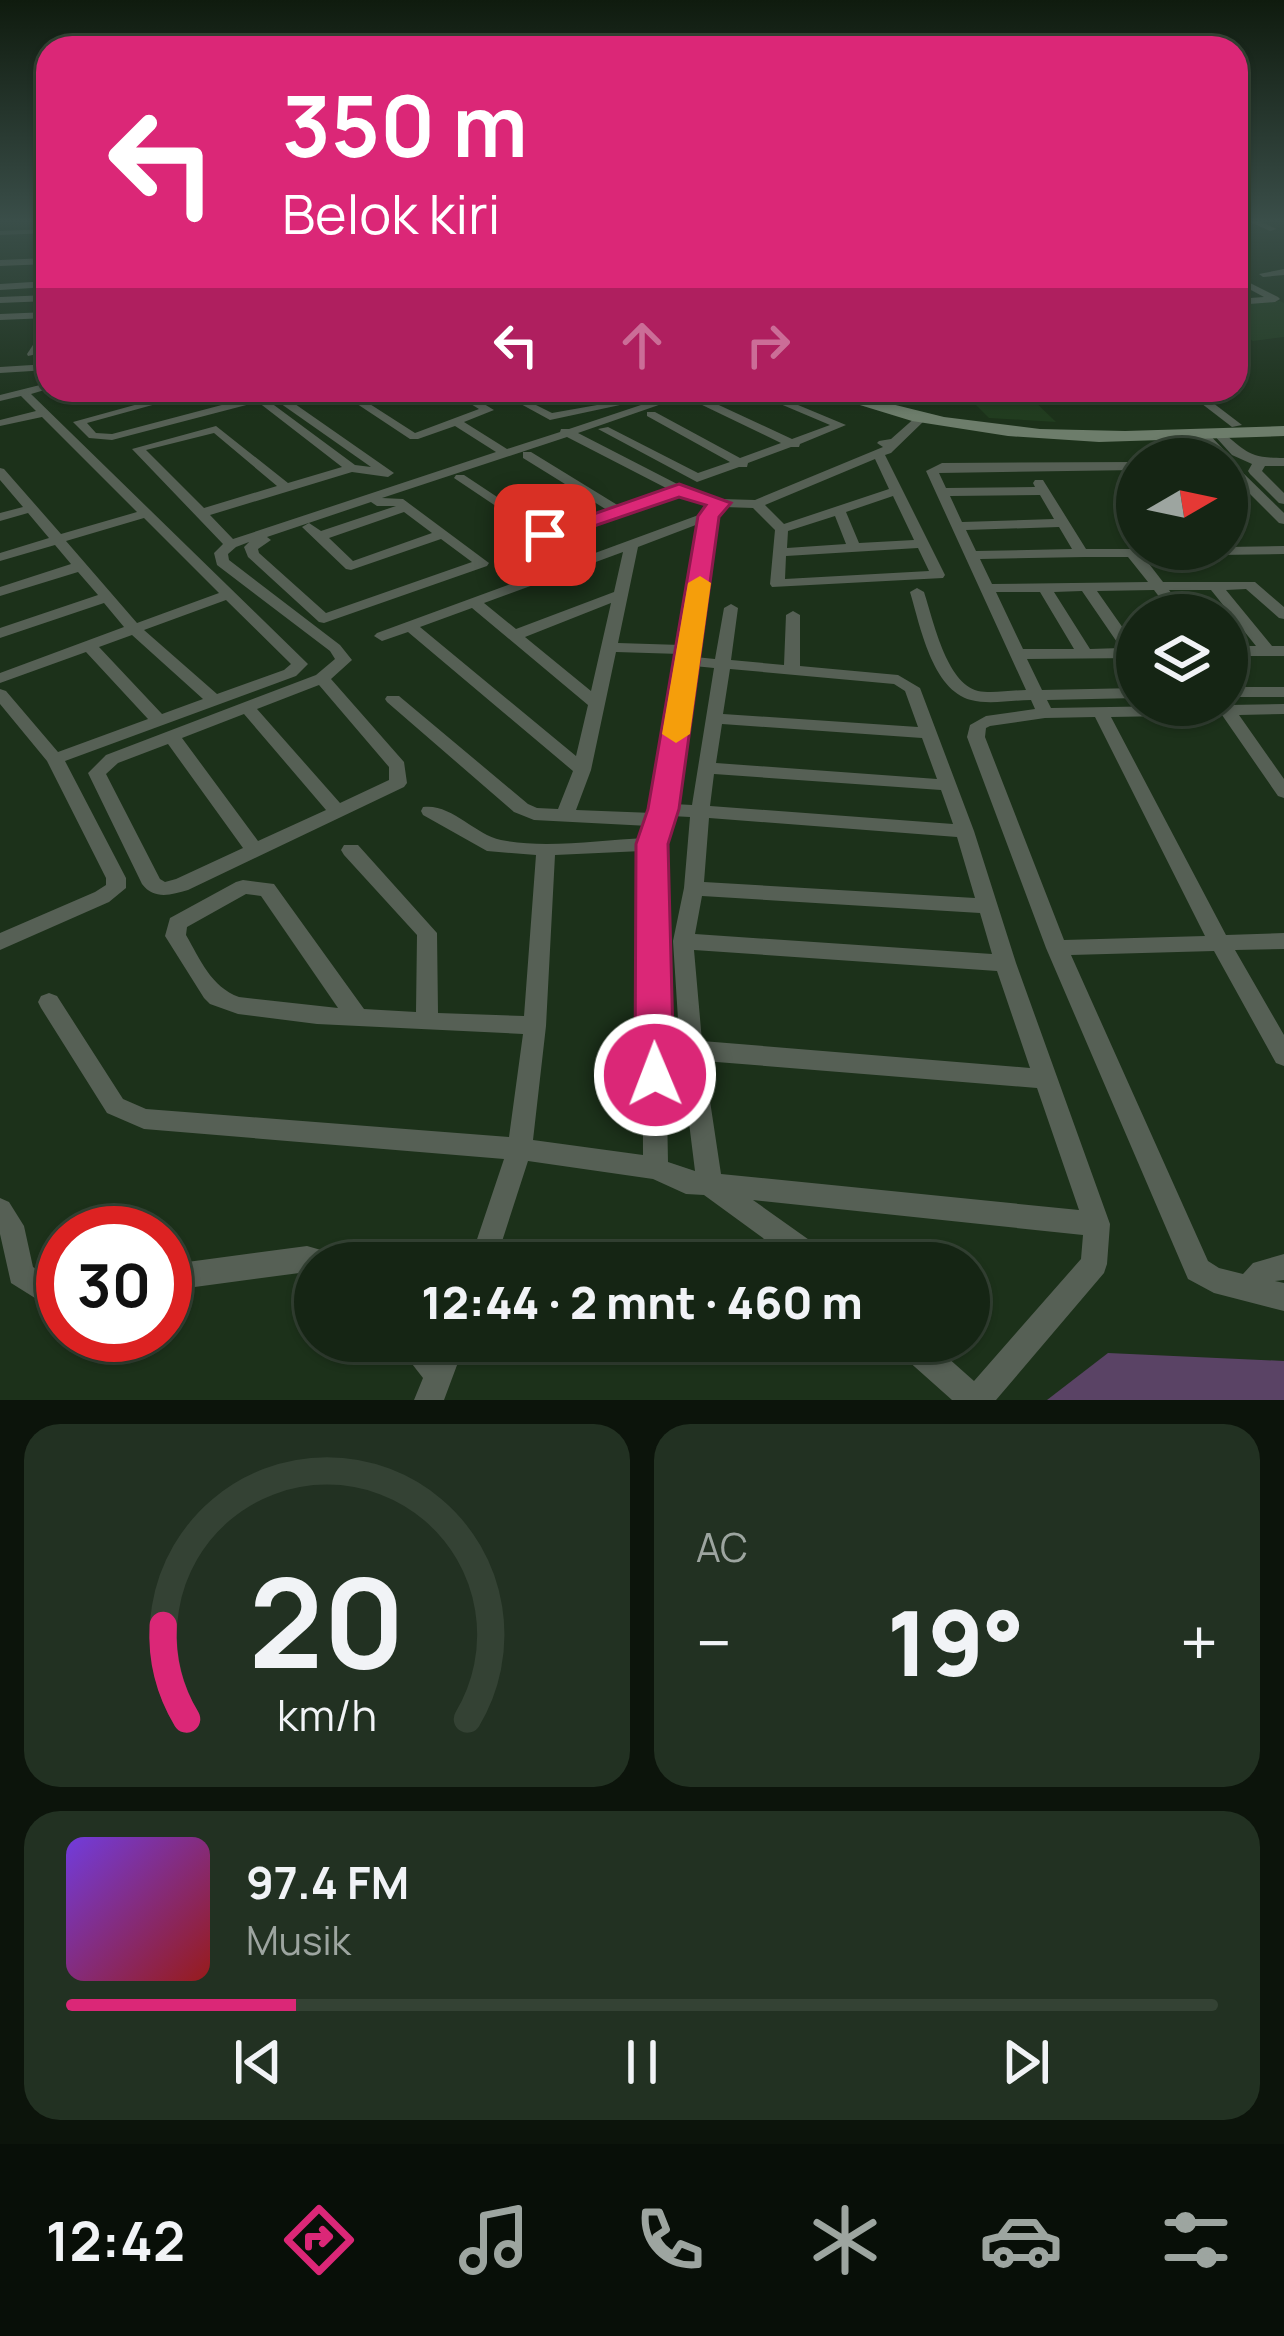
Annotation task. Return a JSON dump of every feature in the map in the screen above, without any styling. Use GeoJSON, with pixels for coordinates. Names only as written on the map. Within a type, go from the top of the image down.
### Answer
{"type":"FeatureCollection","features":[{"type":"Feature","properties":{"kind":"main road"},"geometry":{"type":"LineString","coordinates":[[863,402],[921,418],[1023,433],[1284,428]]}},
{"type":"Feature","properties":{"kind":"main road"},"geometry":{"type":"LineString","coordinates":[[896,402],[976,420],[1114,432],[1236,425],[1284,428]]}},
{"type":"Feature","properties":{"kind":"street"},"geometry":{"type":"LineString","coordinates":[[1248,301],[1277,298],[1252,286]]}},
{"type":"Feature","properties":{"kind":"street"},"geometry":{"type":"LineString","coordinates":[[0,287],[36,294]]}},
{"type":"Feature","properties":{"kind":"street"},"geometry":{"type":"LineString","coordinates":[[0,302],[36,297]]}},
{"type":"Feature","properties":{"kind":"street"},"geometry":{"type":"LineString","coordinates":[[0,330],[5,317],[36,313]]}},
{"type":"Feature","properties":{"kind":"street"},"geometry":{"type":"LineString","coordinates":[[0,370],[36,368]]}},
{"type":"Feature","properties":{"kind":"street"},"geometry":{"type":"LineString","coordinates":[[0,398],[36,389]]}},
{"type":"Feature","properties":{"kind":"street"},"geometry":{"type":"LineString","coordinates":[[23,392],[299,664],[290,674],[214,700],[112,759],[97,773],[158,889],[175,887],[392,788],[401,772],[322,678]]}},
{"type":"Feature","properties":{"kind":"street"},"geometry":{"type":"LineString","coordinates":[[156,402],[79,422],[93,436],[112,437],[226,402]]}},
{"type":"Feature","properties":{"kind":"street"},"geometry":{"type":"LineString","coordinates":[[271,402],[351,468]]}},
{"type":"Feature","properties":{"kind":"street"},"geometry":{"type":"LineString","coordinates":[[275,402],[404,484]]}},
{"type":"Feature","properties":{"kind":"street"},"geometry":{"type":"LineString","coordinates":[[359,402],[411,437],[459,424],[488,410],[474,402]]}},
{"type":"Feature","properties":{"kind":"street"},"geometry":{"type":"LineString","coordinates":[[522,402],[550,417],[618,402]]}},
{"type":"Feature","properties":{"kind":"street"},"geometry":{"type":"LineString","coordinates":[[676,402],[572,435],[460,479],[545,535],[679,490]]}},
{"type":"Feature","properties":{"kind":"street"},"geometry":{"type":"LineString","coordinates":[[680,402],[604,431],[692,477],[743,464],[840,426],[781,402]]}},
{"type":"Feature","properties":{"kind":"street"},"geometry":{"type":"LineString","coordinates":[[712,402],[795,445]]}},
{"type":"Feature","properties":{"kind":"street"},"geometry":{"type":"LineString","coordinates":[[1205,402],[1236,425]]}},
{"type":"Feature","properties":{"kind":"street"},"geometry":{"type":"LineString","coordinates":[[0,423],[44,413]]}},
{"type":"Feature","properties":{"kind":"street"},"geometry":{"type":"LineString","coordinates":[[650,414],[743,464]]}},
{"type":"Feature","properties":{"kind":"street"},"geometry":{"type":"LineString","coordinates":[[382,636],[631,546],[714,509],[757,504],[878,453],[921,418]]}},
{"type":"Feature","properties":{"kind":"street"},"geometry":{"type":"LineString","coordinates":[[459,424],[610,512]]}},
{"type":"Feature","properties":{"kind":"street"},"geometry":{"type":"LineString","coordinates":[[231,544],[138,448],[216,429],[286,488]]}},
{"type":"Feature","properties":{"kind":"street"},"geometry":{"type":"LineString","coordinates":[[1210,433],[1212,438]]}},
{"type":"Feature","properties":{"kind":"street"},"geometry":{"type":"LineString","coordinates":[[1210,433],[1256,466],[1284,500]]}},
{"type":"Feature","properties":{"kind":"street"},"geometry":{"type":"LineString","coordinates":[[314,532],[354,506],[404,484],[572,435],[714,509]]}},
{"type":"Feature","properties":{"kind":"street"},"geometry":{"type":"LineString","coordinates":[[757,504],[782,529],[774,581],[780,585],[937,576],[878,453]]}},
{"type":"Feature","properties":{"kind":"street"},"geometry":{"type":"LineString","coordinates":[[1248,467],[1284,462]]}},
{"type":"Feature","properties":{"kind":"street"},"geometry":{"type":"LineString","coordinates":[[1043,704],[956,526],[933,468],[1116,466]]}},
{"type":"Feature","properties":{"kind":"street"},"geometry":{"type":"LineString","coordinates":[[199,514],[351,468],[388,473]]}},
{"type":"Feature","properties":{"kind":"street"},"geometry":{"type":"LineString","coordinates":[[1032,468],[1082,554]]}},
{"type":"Feature","properties":{"kind":"street"},"geometry":{"type":"LineString","coordinates":[[0,472],[134,628],[214,700]]}},
{"type":"Feature","properties":{"kind":"street"},"geometry":{"type":"LineString","coordinates":[[1248,486],[1284,520]]}},
{"type":"Feature","properties":{"kind":"street"},"geometry":{"type":"LineString","coordinates":[[943,492],[1043,490]]}},
{"type":"Feature","properties":{"kind":"street"},"geometry":{"type":"LineString","coordinates":[[782,529],[895,491]]}},
{"type":"Feature","properties":{"kind":"street"},"geometry":{"type":"LineString","coordinates":[[55,759],[247,707],[322,678],[340,666],[344,660],[340,653],[222,562],[221,553],[231,544],[388,499],[406,507],[482,563],[324,619],[250,550],[259,542],[406,507]]}},
{"type":"Feature","properties":{"kind":"street"},"geometry":{"type":"LineString","coordinates":[[0,517],[29,509]]}},
{"type":"Feature","properties":{"kind":"street"},"geometry":{"type":"LineString","coordinates":[[656,1168],[658,824],[714,509]]}},
{"type":"Feature","properties":{"kind":"street"},"geometry":{"type":"LineString","coordinates":[[840,512],[854,547]]}},
{"type":"Feature","properties":{"kind":"street"},"geometry":{"type":"LineString","coordinates":[[0,557],[143,514]]}},
{"type":"Feature","properties":{"kind":"street"},"geometry":{"type":"LineString","coordinates":[[956,526],[1063,523]]}},
{"type":"Feature","properties":{"kind":"street"},"geometry":{"type":"LineString","coordinates":[[314,532],[348,565],[357,566],[443,534]]}},
{"type":"Feature","properties":{"kind":"street"},"geometry":{"type":"LineString","coordinates":[[782,552],[922,544]]}},
{"type":"Feature","properties":{"kind":"street"},"geometry":{"type":"LineString","coordinates":[[565,814],[582,770],[631,546]]}},
{"type":"Feature","properties":{"kind":"street"},"geometry":{"type":"LineString","coordinates":[[1248,550],[1284,550]]}},
{"type":"Feature","properties":{"kind":"street"},"geometry":{"type":"LineString","coordinates":[[973,555],[1116,552]]}},
{"type":"Feature","properties":{"kind":"street"},"geometry":{"type":"LineString","coordinates":[[0,592],[81,566]]}},
{"type":"Feature","properties":{"kind":"street"},"geometry":{"type":"LineString","coordinates":[[1147,570],[1165,594]]}},
{"type":"Feature","properties":{"kind":"street"},"geometry":{"type":"LineString","coordinates":[[1215,585],[1276,651]]}},
{"type":"Feature","properties":{"kind":"street"},"geometry":{"type":"LineString","coordinates":[[1086,586],[1116,627]]}},
{"type":"Feature","properties":{"kind":"street"},"geometry":{"type":"LineString","coordinates":[[986,588],[1254,586],[1284,615]]}},
{"type":"Feature","properties":{"kind":"street"},"geometry":{"type":"LineString","coordinates":[[1044,587],[1085,654]]}},
{"type":"Feature","properties":{"kind":"street"},"geometry":{"type":"LineString","coordinates":[[917,592],[944,669],[963,692],[1100,711],[1116,709]]}},
{"type":"Feature","properties":{"kind":"street"},"geometry":{"type":"LineString","coordinates":[[515,635],[621,594]]}},
{"type":"Feature","properties":{"kind":"street"},"geometry":{"type":"LineString","coordinates":[[0,678],[226,595]]}},
{"type":"Feature","properties":{"kind":"street"},"geometry":{"type":"LineString","coordinates":[[0,633],[107,597]]}},
{"type":"Feature","properties":{"kind":"street"},"geometry":{"type":"LineString","coordinates":[[476,604],[598,705]]}},
{"type":"Feature","properties":{"kind":"street"},"geometry":{"type":"LineString","coordinates":[[731,608],[683,941],[691,1050],[710,1184],[789,1242]]}},
{"type":"Feature","properties":{"kind":"street"},"geometry":{"type":"LineString","coordinates":[[792,669],[793,615]]}},
{"type":"Feature","properties":{"kind":"street"},"geometry":{"type":"LineString","coordinates":[[411,627],[582,770]]}},
{"type":"Feature","properties":{"kind":"street"},"geometry":{"type":"LineString","coordinates":[[89,645],[166,729],[256,850]]}},
{"type":"Feature","properties":{"kind":"street"},"geometry":{"type":"LineString","coordinates":[[610,647],[906,682],[965,831],[1005,963],[1097,1224],[1094,1264],[975,1400],[931,1362]]}},
{"type":"Feature","properties":{"kind":"street"},"geometry":{"type":"LineString","coordinates":[[1020,654],[1116,653]]}},
{"type":"Feature","properties":{"kind":"street"},"geometry":{"type":"LineString","coordinates":[[1248,693],[1284,692]]}},
{"type":"Feature","properties":{"kind":"street"},"geometry":{"type":"LineString","coordinates":[[0,694],[55,759],[116,878],[116,888],[0,942]]}},
{"type":"Feature","properties":{"kind":"street"},"geometry":{"type":"LineString","coordinates":[[1116,695],[1043,704],[986,721],[978,725],[976,737],[1057,948],[1198,1270],[1250,1291],[1284,1297]]}},
{"type":"Feature","properties":{"kind":"street"},"geometry":{"type":"LineString","coordinates":[[393,699],[512,803],[534,814],[658,824]]}},
{"type":"Feature","properties":{"kind":"street"},"geometry":{"type":"LineString","coordinates":[[247,707],[338,812]]}},
{"type":"Feature","properties":{"kind":"street"},"geometry":{"type":"LineString","coordinates":[[1248,708],[1284,709]]}},
{"type":"Feature","properties":{"kind":"street"},"geometry":{"type":"LineString","coordinates":[[1100,711],[1219,942],[1284,1056]]}},
{"type":"Feature","properties":{"kind":"street"},"geometry":{"type":"LineString","coordinates":[[717,718],[927,733]]}},
{"type":"Feature","properties":{"kind":"street"},"geometry":{"type":"LineString","coordinates":[[1247,726],[1284,792]]}},
{"type":"Feature","properties":{"kind":"street"},"geometry":{"type":"LineString","coordinates":[[708,768],[946,784]]}},
{"type":"Feature","properties":{"kind":"street"},"geometry":{"type":"LineString","coordinates":[[430,811],[494,847],[546,849],[700,810],[965,831]]}},
{"type":"Feature","properties":{"kind":"street"},"geometry":{"type":"LineString","coordinates":[[489,1242],[520,1149],[535,1025],[546,849]]}},
{"type":"Feature","properties":{"kind":"street"},"geometry":{"type":"LineString","coordinates":[[351,850],[427,933],[427,1018]]}},
{"type":"Feature","properties":{"kind":"street"},"geometry":{"type":"LineString","coordinates":[[357,1017],[267,889],[243,887],[177,922],[175,936],[218,998],[245,1006],[357,1017],[535,1025]]}},
{"type":"Feature","properties":{"kind":"street"},"geometry":{"type":"LineString","coordinates":[[694,888],[989,906]]}},
{"type":"Feature","properties":{"kind":"street"},"geometry":{"type":"LineString","coordinates":[[683,941],[1005,963]]}},
{"type":"Feature","properties":{"kind":"street"},"geometry":{"type":"LineString","coordinates":[[1057,948],[1284,941]]}},
{"type":"Feature","properties":{"kind":"street"},"geometry":{"type":"LineString","coordinates":[[49,1002],[115,1106],[144,1119],[520,1149],[656,1168],[686,1182],[1097,1224]]}},
{"type":"Feature","properties":{"kind":"street"},"geometry":{"type":"LineString","coordinates":[[691,1050],[1046,1079]]}},
{"type":"Feature","properties":{"kind":"street"},"geometry":{"type":"LineString","coordinates":[[0,1210],[15,1235],[21,1274],[36,1285]]}},
{"type":"Feature","properties":{"kind":"street"},"geometry":{"type":"LineString","coordinates":[[192,1274],[294,1261]]}},
{"type":"Feature","properties":{"kind":"street"},"geometry":{"type":"LineString","coordinates":[[1250,1291],[1254,1277],[1264,1269],[1284,1267]]}},
{"type":"Feature","properties":{"kind":"shaded area"},"geometry":{"type":"Polygon","coordinates":[[[1248,302],[1284,303],[1284,337],[1248,338],[1248,302]]]}},
{"type":"Feature","properties":{"kind":"shaded area"},"geometry":{"type":"Polygon","coordinates":[[[973,402],[1035,402],[1056,422],[989,418],[973,402]]]}},
{"type":"Feature","properties":{"kind":"shaded area"},"geometry":{"type":"Polygon","coordinates":[[[1108,1353],[1284,1361],[1284,1400],[1047,1400],[1108,1353]]]}},
{"type":"Feature","properties":{"kind":"slow traffic"},"geometry":{"type":"LineString","coordinates":[[676,734],[700,583]]}},
{"type":"Feature","properties":{"kind":"route"},"geometry":{"type":"LineString","coordinates":[[545,535],[679,490],[720,503],[709,516],[664,809],[652,844],[655,1075]]}}]}
